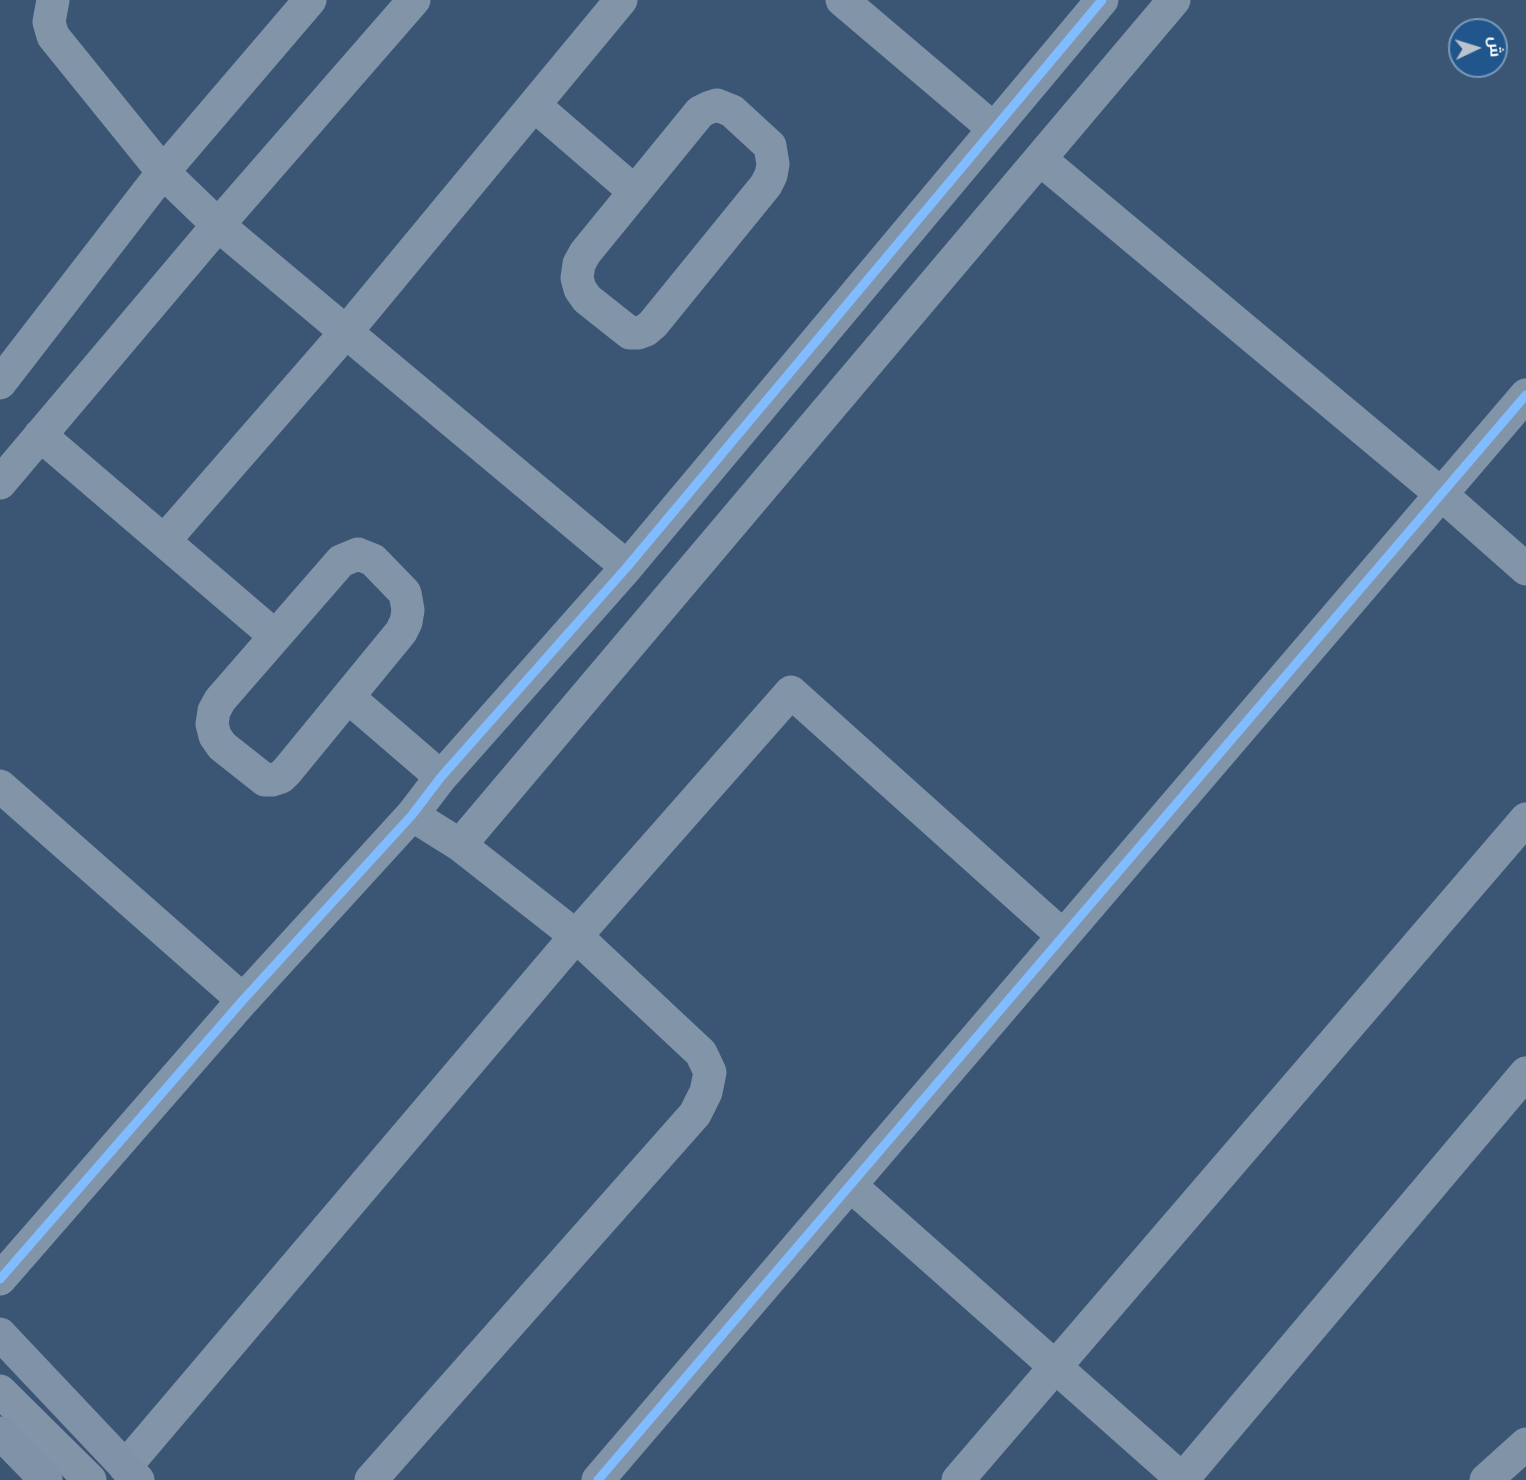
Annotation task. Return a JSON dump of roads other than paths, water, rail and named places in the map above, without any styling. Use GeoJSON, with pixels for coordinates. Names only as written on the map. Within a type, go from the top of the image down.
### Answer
{"type":"FeatureCollection","features":[{"type":"Feature","properties":{"kind":"highway"},"geometry":{"type":"LineString","coordinates":[[1486,1480],[1526,1443]]}},
{"type":"Feature","properties":{"kind":"main road"},"geometry":{"type":"LineString","coordinates":[[0,1334],[132,1473]]}},
{"type":"Feature","properties":{"kind":"main road"},"geometry":{"type":"LineString","coordinates":[[0,1433],[46,1480]]}},
{"type":"Feature","properties":{"kind":"street"},"geometry":{"type":"LineString","coordinates":[[53,0],[49,22],[53,36],[163,172],[218,225],[627,567]]}},
{"type":"Feature","properties":{"kind":"street"},"geometry":{"type":"LineString","coordinates":[[0,383],[163,172],[310,0]]}},
{"type":"Feature","properties":{"kind":"street"},"geometry":{"type":"LineString","coordinates":[[0,483],[218,225],[414,0]]}},
{"type":"Feature","properties":{"kind":"street"},"geometry":{"type":"LineString","coordinates":[[164,541],[346,332],[621,0]]}},
{"type":"Feature","properties":{"kind":"street"},"geometry":{"type":"LineString","coordinates":[[842,0],[994,129]]}},
{"type":"Feature","properties":{"kind":"street"},"geometry":{"type":"LineString","coordinates":[[0,1279],[243,1000],[412,815],[441,777],[627,567],[1102,0]]}},
{"type":"Feature","properties":{"kind":"street"},"geometry":{"type":"LineString","coordinates":[[460,844],[1174,0]]}},
{"type":"Feature","properties":{"kind":"street"},"geometry":{"type":"LineString","coordinates":[[534,105],[636,192]]}},
{"type":"Feature","properties":{"kind":"street"},"geometry":{"type":"LineString","coordinates":[[717,105],[732,111],[771,146],[773,164],[766,185],[653,324],[646,330],[630,333],[587,299],[580,289],[578,278],[579,264],[585,253],[636,192],[700,112],[708,108],[717,105]]}},
{"type":"Feature","properties":{"kind":"street"},"geometry":{"type":"LineString","coordinates":[[1040,159],[1441,494],[1526,569]]}},
{"type":"Feature","properties":{"kind":"street"},"geometry":{"type":"LineString","coordinates":[[598,1480],[1526,395]]}},
{"type":"Feature","properties":{"kind":"street"},"geometry":{"type":"LineString","coordinates":[[40,435],[275,636]]}},
{"type":"Feature","properties":{"kind":"street"},"geometry":{"type":"LineString","coordinates":[[358,554],[373,560],[405,593],[408,610],[401,632],[281,777],[265,780],[222,746],[215,736],[212,724],[213,711],[220,700],[275,636],[341,561],[358,554]]}},
{"type":"Feature","properties":{"kind":"street"},"geometry":{"type":"LineString","coordinates":[[132,1473],[576,936],[791,692],[1063,936]]}},
{"type":"Feature","properties":{"kind":"street"},"geometry":{"type":"LineString","coordinates":[[348,697],[441,777]]}},
{"type":"Feature","properties":{"kind":"street"},"geometry":{"type":"LineString","coordinates":[[0,786],[243,1000]]}},
{"type":"Feature","properties":{"kind":"street"},"geometry":{"type":"LineString","coordinates":[[371,1480],[695,1114],[706,1092],[710,1072],[701,1053],[576,936],[460,844],[412,815]]}},
{"type":"Feature","properties":{"kind":"street"},"geometry":{"type":"LineString","coordinates":[[958,1480],[1526,819]]}},
{"type":"Feature","properties":{"kind":"street"},"geometry":{"type":"LineString","coordinates":[[850,1185],[1182,1480],[1526,1073]]}},
{"type":"Feature","properties":{"kind":"street"},"geometry":{"type":"LineString","coordinates":[[0,1391],[90,1480]]}},
{"type":"Feature","properties":{"kind":"street"},"geometry":{"type":"LineString","coordinates":[[0,1411],[69,1480]]}}]}
